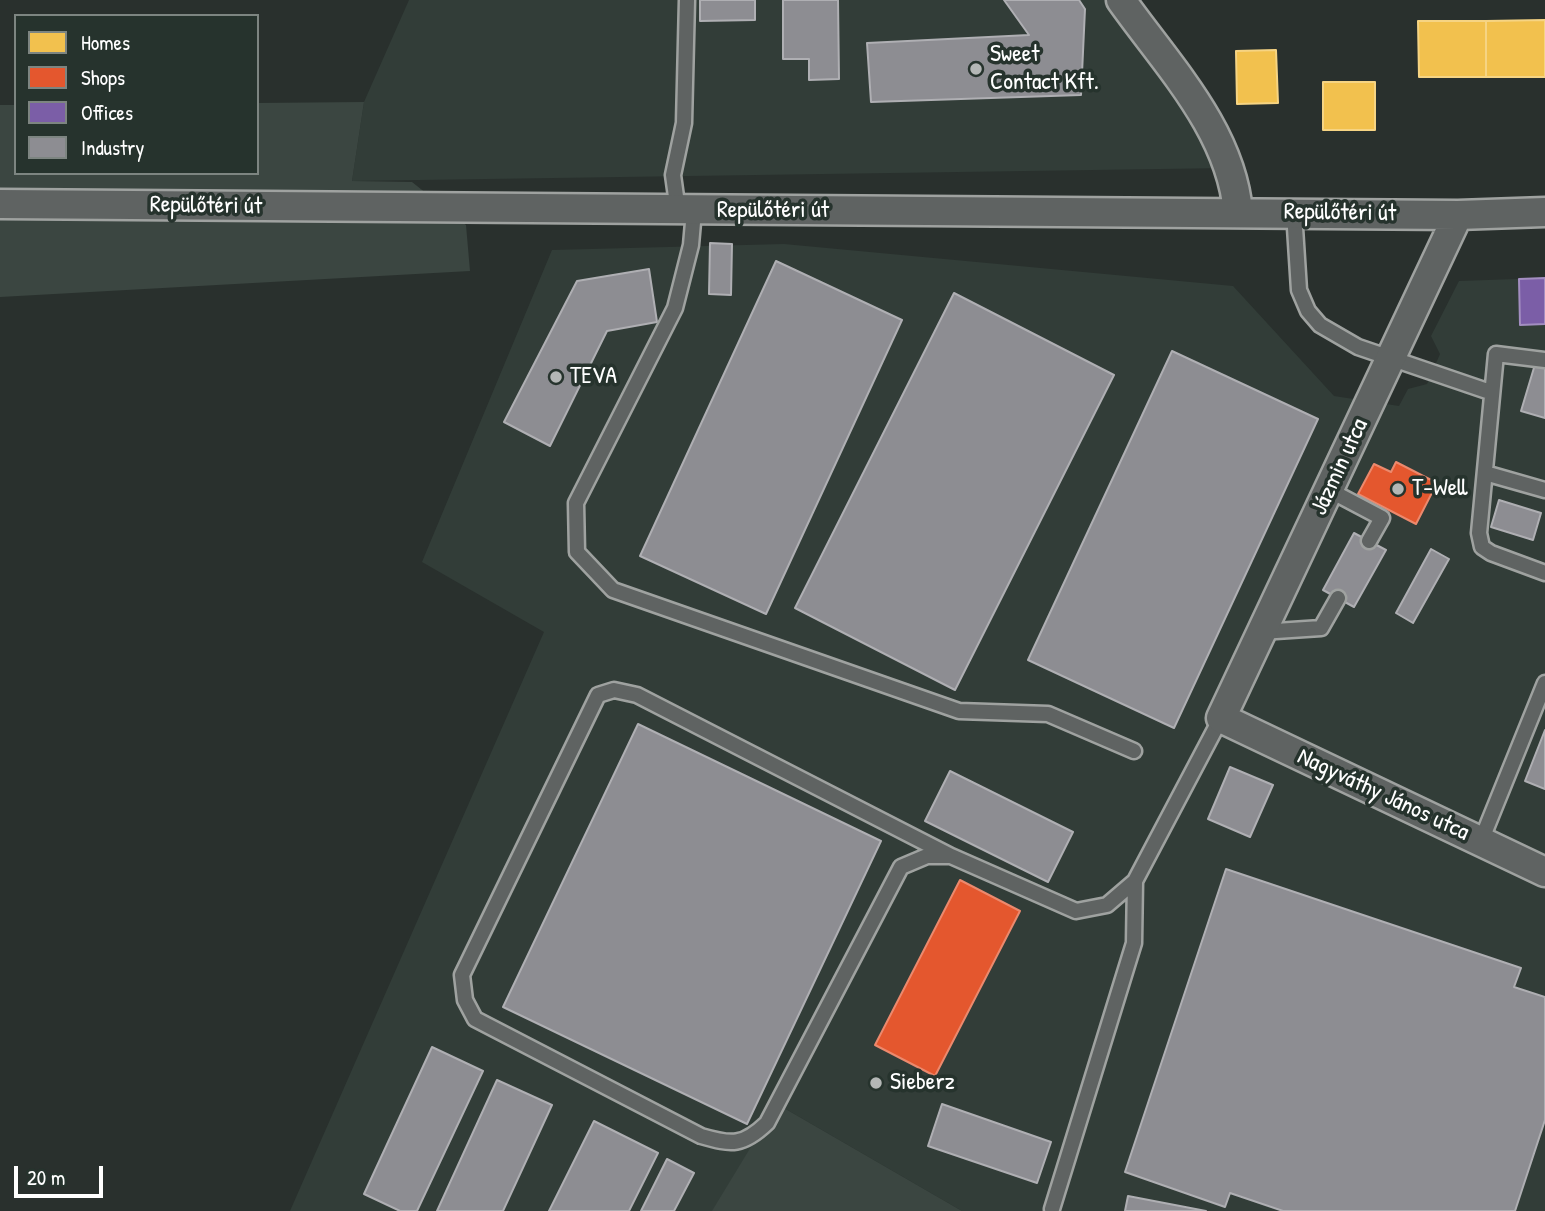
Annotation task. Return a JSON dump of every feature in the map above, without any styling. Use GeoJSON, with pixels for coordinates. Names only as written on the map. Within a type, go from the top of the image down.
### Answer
{"type":"FeatureCollection","features":[{"type":"Feature","properties":{"kind":"street"},"geometry":{"type":"LineString","coordinates":[[1121,0],[1207,120],[1233,172],[1238,212]]}},
{"type":"Feature","properties":{"kind":"street","name":"Repülőtéri út"},"geometry":{"type":"LineString","coordinates":[[0,204],[1458,215],[1545,212]]}},
{"type":"Feature","properties":{"kind":"street","name":"Jázmin utca"},"geometry":{"type":"LineString","coordinates":[[1221,718],[1458,215]]}},
{"type":"Feature","properties":{"kind":"street","name":"Nagyváthy János utca"},"geometry":{"type":"LineString","coordinates":[[1221,718],[1545,872]]}},
{"type":"Feature","properties":{"kind":"lane"},"geometry":{"type":"LineString","coordinates":[[687,0],[684,123],[673,174],[686,211],[691,245],[675,308],[576,503],[577,552],[614,590],[959,711],[1048,714],[1134,751]]}},
{"type":"Feature","properties":{"kind":"lane"},"geometry":{"type":"LineString","coordinates":[[1294,212],[1299,290],[1308,311],[1320,325],[1339,338],[1490,392]]}},
{"type":"Feature","properties":{"kind":"lane"},"geometry":{"type":"LineString","coordinates":[[1545,360],[1496,354],[1490,392],[1479,533],[1482,547],[1491,553],[1545,573]]}},
{"type":"Feature","properties":{"kind":"lane"},"geometry":{"type":"LineString","coordinates":[[1485,473],[1545,490]]}},
{"type":"Feature","properties":{"kind":"lane"},"geometry":{"type":"LineString","coordinates":[[1329,490],[1382,519],[1369,541]]}},
{"type":"Feature","properties":{"kind":"lane"},"geometry":{"type":"LineString","coordinates":[[1261,632],[1321,628],[1338,598]]}},
{"type":"Feature","properties":{"kind":"lane"},"geometry":{"type":"LineString","coordinates":[[1481,841],[1545,684]]}},
{"type":"Feature","properties":{"kind":"lane"},"geometry":{"type":"LineString","coordinates":[[951,856],[927,856],[901,867],[767,1123],[750,1140],[726,1143],[701,1136],[475,1019],[465,1000],[462,975],[597,695],[614,690],[638,695],[951,856],[1076,911],[1107,905],[1135,881],[1221,718]]}},
{"type":"Feature","properties":{"kind":"lane"},"geometry":{"type":"LineString","coordinates":[[1052,1209],[1135,943],[1135,881]]}},
{"type":"Feature","properties":{"kind":"shaded area"},"geometry":{"type":"Polygon","coordinates":[[[409,0],[1117,0],[1228,168],[352,181],[364,102],[409,0]]]}},
{"type":"Feature","properties":{"kind":"shaded area"},"geometry":{"type":"Polygon","coordinates":[[[364,102],[352,181],[412,182],[466,225],[470,271],[0,297],[0,105],[14,105],[14,175],[259,175],[259,103],[364,102]]]}},
{"type":"Feature","properties":{"kind":"shaded area"},"geometry":{"type":"Polygon","coordinates":[[[784,244],[1233,286],[1334,396],[1399,406],[1408,389],[1427,384],[1440,354],[1431,336],[1459,281],[1545,278],[1545,1211],[962,1211],[777,1104],[715,1211],[290,1211],[544,632],[422,562],[552,250],[784,244]]]}},
{"type":"Feature","properties":{"kind":"shaded area"},"geometry":{"type":"Polygon","coordinates":[[[777,1104],[962,1211],[712,1211],[777,1104]]]}},
{"type":"Feature","properties":{"kind":"building: Homes"},"geometry":{"type":"Polygon","coordinates":[[[1545,20],[1545,77],[1486,77],[1486,21],[1545,20]]]}},
{"type":"Feature","properties":{"kind":"building: Homes"},"geometry":{"type":"Polygon","coordinates":[[[1418,21],[1486,21],[1486,77],[1419,77],[1418,21]]]}},
{"type":"Feature","properties":{"kind":"building: Homes"},"geometry":{"type":"Polygon","coordinates":[[[1276,50],[1278,103],[1237,104],[1236,51],[1276,50]]]}},
{"type":"Feature","properties":{"kind":"building: Homes"},"geometry":{"type":"Polygon","coordinates":[[[1323,82],[1375,82],[1375,130],[1323,130],[1323,82]]]}},
{"type":"Feature","properties":{"kind":"building: Shops","name":"T-Well"},"geometry":{"type":"Polygon","coordinates":[[[1396,462],[1437,483],[1416,524],[1358,494],[1374,464],[1391,472],[1396,462]]]}},
{"type":"Feature","properties":{"kind":"building: Shops"},"geometry":{"type":"Polygon","coordinates":[[[960,880],[1020,911],[935,1076],[875,1045],[960,880]]]}},
{"type":"Feature","properties":{"kind":"building: Offices"},"geometry":{"type":"Polygon","coordinates":[[[1545,278],[1545,324],[1520,325],[1519,279],[1545,278]]]}},
{"type":"Feature","properties":{"kind":"building: Industry"},"geometry":{"type":"Polygon","coordinates":[[[700,0],[755,0],[755,20],[700,21],[700,0]]]}},
{"type":"Feature","properties":{"kind":"building: Industry"},"geometry":{"type":"Polygon","coordinates":[[[783,0],[838,0],[839,79],[809,80],[809,59],[783,59],[783,0]]]}},
{"type":"Feature","properties":{"kind":"building: Industry","name":"Sweet Contact Kft."},"geometry":{"type":"Polygon","coordinates":[[[1004,0],[1079,0],[1085,9],[1081,95],[871,102],[867,43],[1029,35],[1004,0]]]}},
{"type":"Feature","properties":{"kind":"building: Industry"},"geometry":{"type":"Polygon","coordinates":[[[710,243],[732,244],[731,295],[709,294],[710,243]]]}},
{"type":"Feature","properties":{"kind":"building: Industry"},"geometry":{"type":"Polygon","coordinates":[[[776,261],[902,320],[766,614],[640,556],[776,261]]]}},
{"type":"Feature","properties":{"kind":"building: Industry","name":"TEVA"},"geometry":{"type":"Polygon","coordinates":[[[649,269],[657,322],[607,331],[550,446],[504,422],[577,281],[649,269]]]}},
{"type":"Feature","properties":{"kind":"building: Industry"},"geometry":{"type":"Polygon","coordinates":[[[954,293],[1114,375],[955,690],[795,608],[954,293]]]}},
{"type":"Feature","properties":{"kind":"building: Industry"},"geometry":{"type":"Polygon","coordinates":[[[1172,351],[1318,419],[1174,728],[1028,660],[1172,351]]]}},
{"type":"Feature","properties":{"kind":"building: Industry"},"geometry":{"type":"Polygon","coordinates":[[[1536,361],[1545,364],[1545,418],[1521,411],[1536,361]]]}},
{"type":"Feature","properties":{"kind":"building: Industry"},"geometry":{"type":"Polygon","coordinates":[[[1499,500],[1541,513],[1533,540],[1491,527],[1499,500]]]}},
{"type":"Feature","properties":{"kind":"building: Industry"},"geometry":{"type":"Polygon","coordinates":[[[1354,533],[1386,550],[1354,607],[1323,590],[1354,533]]]}},
{"type":"Feature","properties":{"kind":"building: Industry"},"geometry":{"type":"Polygon","coordinates":[[[1431,549],[1449,559],[1413,623],[1396,613],[1431,549]]]}},
{"type":"Feature","properties":{"kind":"building: Industry"},"geometry":{"type":"Polygon","coordinates":[[[638,724],[881,841],[747,1124],[503,1007],[638,724]]]}},
{"type":"Feature","properties":{"kind":"building: Industry"},"geometry":{"type":"Polygon","coordinates":[[[1545,730],[1545,789],[1525,781],[1545,730]]]}},
{"type":"Feature","properties":{"kind":"building: Industry"},"geometry":{"type":"Polygon","coordinates":[[[1230,767],[1273,785],[1250,837],[1208,819],[1230,767]]]}},
{"type":"Feature","properties":{"kind":"building: Industry"},"geometry":{"type":"Polygon","coordinates":[[[950,771],[1073,832],[1048,882],[925,821],[950,771]]]}},
{"type":"Feature","properties":{"kind":"building: Industry"},"geometry":{"type":"Polygon","coordinates":[[[1226,869],[1521,968],[1514,987],[1545,997],[1545,1120],[1515,1211],[1283,1211],[1230,1193],[1225,1207],[1125,1172],[1226,869]]]}},
{"type":"Feature","properties":{"kind":"building: Industry"},"geometry":{"type":"Polygon","coordinates":[[[432,1047],[483,1071],[417,1211],[400,1211],[364,1194],[432,1047]]]}},
{"type":"Feature","properties":{"kind":"building: Industry"},"geometry":{"type":"Polygon","coordinates":[[[497,1080],[552,1105],[503,1211],[437,1211],[497,1080]]]}},
{"type":"Feature","properties":{"kind":"building: Industry"},"geometry":{"type":"Polygon","coordinates":[[[942,1104],[1051,1142],[1037,1183],[928,1146],[942,1104]]]}},
{"type":"Feature","properties":{"kind":"building: Industry"},"geometry":{"type":"Polygon","coordinates":[[[594,1121],[658,1153],[629,1211],[549,1211],[594,1121]]]}},
{"type":"Feature","properties":{"kind":"building: Industry"},"geometry":{"type":"Polygon","coordinates":[[[667,1159],[694,1173],[674,1211],[641,1211],[667,1159]]]}},
{"type":"Feature","properties":{"kind":"building: Industry"},"geometry":{"type":"Polygon","coordinates":[[[1128,1196],[1206,1211],[1125,1211],[1128,1196]]]}},
{"type":"Feature","properties":{"kind":"place","name":"Sweet Contact Kft."},"geometry":{"type":"Point","coordinates":[976,69]}},
{"type":"Feature","properties":{"kind":"place","name":"TEVA"},"geometry":{"type":"Point","coordinates":[556,377]}},
{"type":"Feature","properties":{"kind":"place","name":"T-Well"},"geometry":{"type":"Point","coordinates":[1398,489]}},
{"type":"Feature","properties":{"kind":"place","name":"Sieberz"},"geometry":{"type":"Point","coordinates":[876,1083]}}]}
